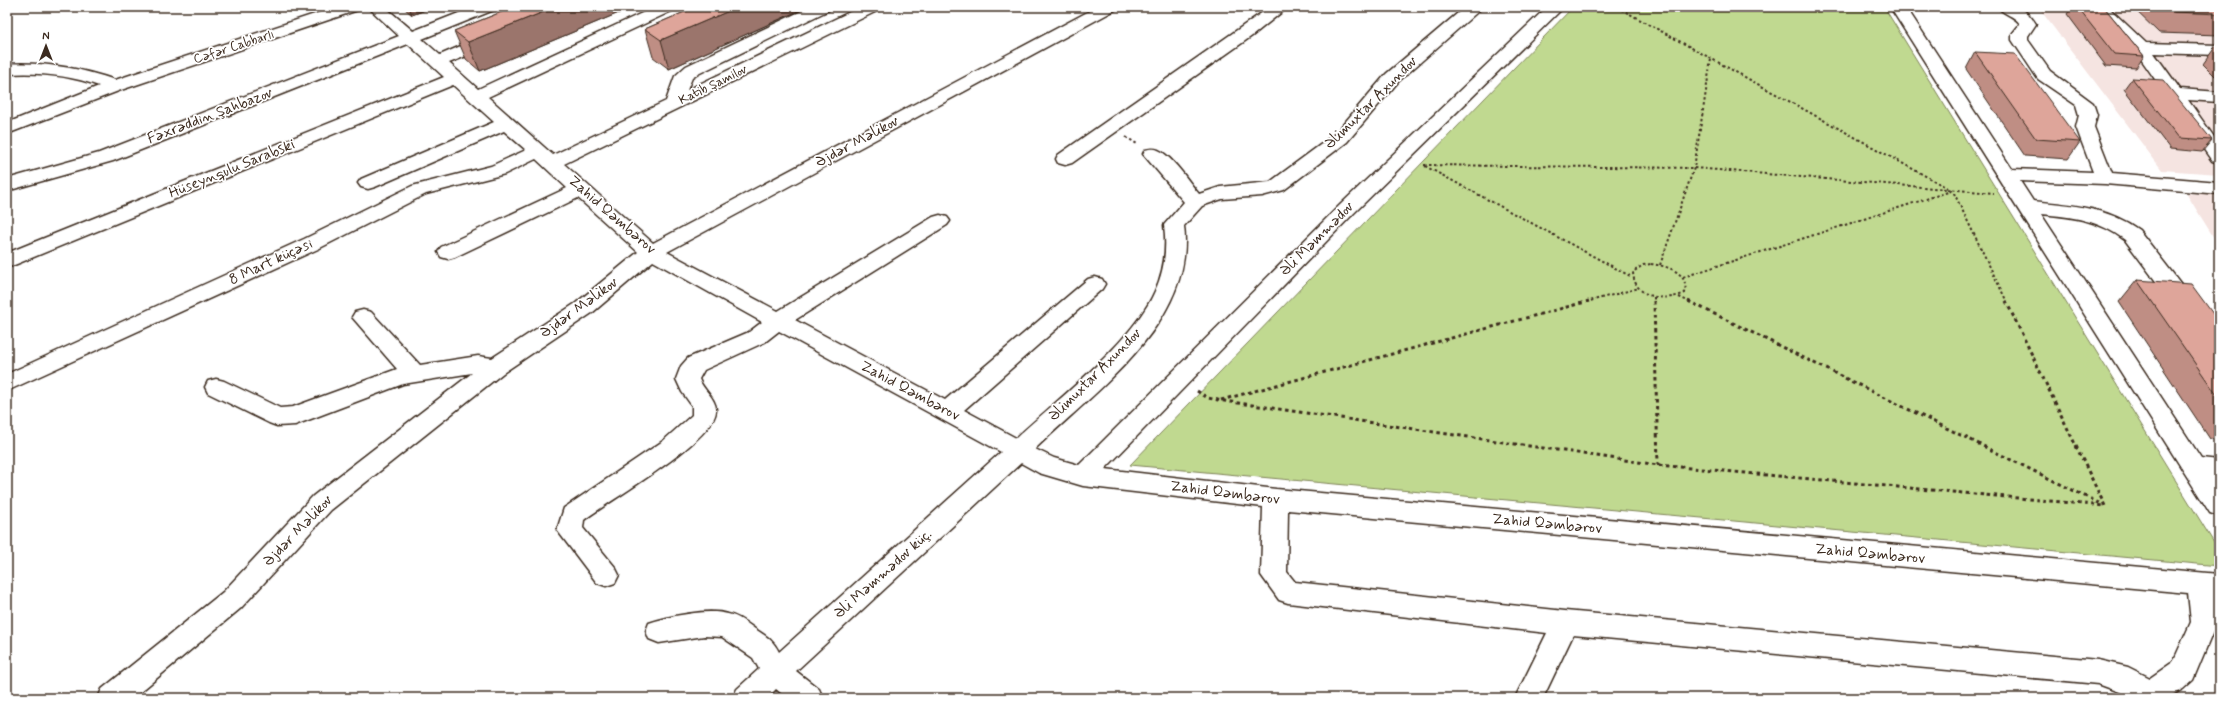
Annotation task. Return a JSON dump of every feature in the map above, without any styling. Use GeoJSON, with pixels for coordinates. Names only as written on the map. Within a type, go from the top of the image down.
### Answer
{"type":"FeatureCollection","features":[{"type":"Feature","properties":{"kind":"street","name":"Cəfər Cabbarlı"},"geometry":{"type":"LineString","coordinates":[[7,130],[115,86],[352,7]]}},
{"type":"Feature","properties":{"kind":"street","name":"Zahid Qəmbərov"},"geometry":{"type":"LineString","coordinates":[[376,7],[546,156],[651,252],[948,411],[1047,466],[1083,476],[1276,499],[2209,584]]}},
{"type":"Feature","properties":{"kind":"street","name":"Fəxrəddin Şahbazov"},"geometry":{"type":"LineString","coordinates":[[7,186],[106,157],[488,7]]}},
{"type":"Feature","properties":{"kind":"street"},"geometry":{"type":"LineString","coordinates":[[476,96],[668,7]]}},
{"type":"Feature","properties":{"kind":"street"},"geometry":{"type":"LineString","coordinates":[[673,104],[684,76],[692,70],[823,7]]}},
{"type":"Feature","properties":{"kind":"street","name":"Katib Şamilov"},"geometry":{"type":"LineString","coordinates":[[546,156],[673,104],[873,7]]}},
{"type":"Feature","properties":{"kind":"street","name":"Əjdər Məlikov"},"geometry":{"type":"LineString","coordinates":[[112,698],[232,600],[322,503],[495,367],[584,308],[651,252],[1109,7]]}},
{"type":"Feature","properties":{"kind":"street"},"geometry":{"type":"LineString","coordinates":[[1065,159],[1246,33],[1280,7]]}},
{"type":"Feature","properties":{"kind":"street","name":"Əlimuxtar Axundov"},"geometry":{"type":"LineString","coordinates":[[1019,450],[1130,343],[1154,312],[1167,289],[1174,266],[1177,244],[1174,224],[1195,202],[1220,193],[1262,190],[1277,186],[1341,138],[1392,78],[1475,7]]}},
{"type":"Feature","properties":{"kind":"street","name":"Əli Məmmədov"},"geometry":{"type":"LineString","coordinates":[[1083,476],[1347,209],[1556,7]]}},
{"type":"Feature","properties":{"kind":"street"},"geometry":{"type":"LineString","coordinates":[[1898,7],[2219,506]]}},
{"type":"Feature","properties":{"kind":"street"},"geometry":{"type":"LineString","coordinates":[[2006,7],[2022,15],[2028,24],[2026,30],[2020,34],[2020,40],[2044,75],[2084,103],[2088,116],[2085,127],[2105,178]]}},
{"type":"Feature","properties":{"kind":"street"},"geometry":{"type":"LineString","coordinates":[[2099,7],[2142,48],[2219,157]]}},
{"type":"Feature","properties":{"kind":"street"},"geometry":{"type":"LineString","coordinates":[[438,62],[503,34]]}},
{"type":"Feature","properties":{"kind":"street"},"geometry":{"type":"LineString","coordinates":[[2142,48],[2219,50]]}},
{"type":"Feature","properties":{"kind":"street"},"geometry":{"type":"LineString","coordinates":[[7,69],[26,68],[82,74],[115,86]]}},
{"type":"Feature","properties":{"kind":"street","name":"Hüseynqulu Sarabski"},"geometry":{"type":"LineString","coordinates":[[7,261],[456,78]]}},
{"type":"Feature","properties":{"kind":"street"},"geometry":{"type":"LineString","coordinates":[[2175,94],[2219,97]]}},
{"type":"Feature","properties":{"kind":"street"},"geometry":{"type":"LineString","coordinates":[[368,183],[507,123]]}},
{"type":"Feature","properties":{"kind":"street"},"geometry":{"type":"LineString","coordinates":[[1152,154],[1168,169],[1195,202]]}},
{"type":"Feature","properties":{"kind":"street","name":"8 Mart küçəsi"},"geometry":{"type":"LineString","coordinates":[[7,383],[311,244],[419,190],[546,156]]}},
{"type":"Feature","properties":{"kind":"street"},"geometry":{"type":"LineString","coordinates":[[2006,175],[2105,178],[2219,188]]}},
{"type":"Feature","properties":{"kind":"street"},"geometry":{"type":"LineString","coordinates":[[448,252],[581,189]]}},
{"type":"Feature","properties":{"kind":"street"},"geometry":{"type":"LineString","coordinates":[[2022,200],[2093,214],[2119,223],[2132,235],[2219,349]]}},
{"type":"Feature","properties":{"kind":"street"},"geometry":{"type":"LineString","coordinates":[[606,575],[570,530],[573,515],[669,449],[700,421],[705,413],[705,406],[687,382],[688,372],[691,368],[696,364],[757,337],[779,320],[940,220]]}},
{"type":"Feature","properties":{"kind":"street"},"geometry":{"type":"LineString","coordinates":[[948,411],[1095,284]]}},
{"type":"Feature","properties":{"kind":"street"},"geometry":{"type":"LineString","coordinates":[[363,318],[414,373]]}},
{"type":"Feature","properties":{"kind":"street"},"geometry":{"type":"LineString","coordinates":[[216,387],[277,417],[295,416],[391,379],[414,373],[478,364],[495,367]]}},
{"type":"Feature","properties":{"kind":"street","name":"Əli Məmmədov küç."},"geometry":{"type":"LineString","coordinates":[[747,698],[1019,450]]}},
{"type":"Feature","properties":{"kind":"street"},"geometry":{"type":"LineString","coordinates":[[2194,467],[2219,469]]}},
{"type":"Feature","properties":{"kind":"street"},"geometry":{"type":"LineString","coordinates":[[1276,499],[1274,575],[1288,592],[1565,623],[2098,672],[2128,680],[2146,696],[2173,680],[2182,671],[2204,622],[2204,607],[2209,584]]}},
{"type":"Feature","properties":{"kind":"street"},"geometry":{"type":"LineString","coordinates":[[1529,698],[1565,623]]}},
{"type":"Feature","properties":{"kind":"street"},"geometry":{"type":"LineString","coordinates":[[659,631],[704,624],[728,625],[763,649],[775,672],[809,698]]}},
{"type":"Feature","properties":{"kind":"path"},"geometry":{"type":"LineString","coordinates":[[1617,7],[1953,191],[2105,506]]}},
{"type":"Feature","properties":{"kind":"path"},"geometry":{"type":"LineString","coordinates":[[1660,265],[1694,168],[1711,59]]}},
{"type":"Feature","properties":{"kind":"path"},"geometry":{"type":"LineString","coordinates":[[1110,127],[1152,154]]}},
{"type":"Feature","properties":{"kind":"path"},"geometry":{"type":"LineString","coordinates":[[1632,277],[1633,272],[1643,265],[1660,265],[1683,277],[1687,288],[1685,293],[1672,299],[1654,297],[1639,288],[1632,277],[1424,166],[1694,168],[1953,191],[2022,200]]}},
{"type":"Feature","properties":{"kind":"path"},"geometry":{"type":"LineString","coordinates":[[1683,277],[1953,191]]}},
{"type":"Feature","properties":{"kind":"path"},"geometry":{"type":"LineString","coordinates":[[1639,288],[1218,400],[1658,465],[2105,506]]}},
{"type":"Feature","properties":{"kind":"path"},"geometry":{"type":"LineString","coordinates":[[1654,297],[1658,465]]}},
{"type":"Feature","properties":{"kind":"path"},"geometry":{"type":"LineString","coordinates":[[1679,297],[2105,506]]}},
{"type":"Feature","properties":{"kind":"shaded area"},"geometry":{"type":"Polygon","coordinates":[[[2038,7],[2219,7],[2219,174],[2162,170],[2038,7]]]}},
{"type":"Feature","properties":{"kind":"shaded area"},"geometry":{"type":"Polygon","coordinates":[[[2186,193],[2219,195],[2219,246],[2186,193]]]}},
{"type":"Feature","properties":{"kind":"green space"},"geometry":{"type":"Polygon","coordinates":[[[1573,7],[1884,7],[2219,551],[2219,566],[1130,465],[1573,7]]]}},
{"type":"Feature","properties":{"kind":"building"},"geometry":{"type":"Polygon","coordinates":[[[514,7],[556,7],[468,42],[454,31],[514,7]]]}},
{"type":"Feature","properties":{"kind":"building"},"geometry":{"type":"Polygon","coordinates":[[[696,7],[738,7],[661,40],[645,29],[696,7]]]}},
{"type":"Feature","properties":{"kind":"building"},"geometry":{"type":"Polygon","coordinates":[[[2077,7],[2104,7],[2144,56],[2114,54],[2077,7]]]}},
{"type":"Feature","properties":{"kind":"building"},"geometry":{"type":"Polygon","coordinates":[[[2168,7],[2219,7],[2219,14],[2174,12],[2168,7]]]}},
{"type":"Feature","properties":{"kind":"building"},"geometry":{"type":"Polygon","coordinates":[[[1975,52],[2015,54],[2080,142],[2036,139],[1975,52]]]}},
{"type":"Feature","properties":{"kind":"building"},"geometry":{"type":"Polygon","coordinates":[[[2132,78],[2163,80],[2212,140],[2179,138],[2132,78]]]}},
{"type":"Feature","properties":{"kind":"building"},"geometry":{"type":"Polygon","coordinates":[[[2137,280],[2191,284],[2219,322],[2219,398],[2137,280]]]}}]}
